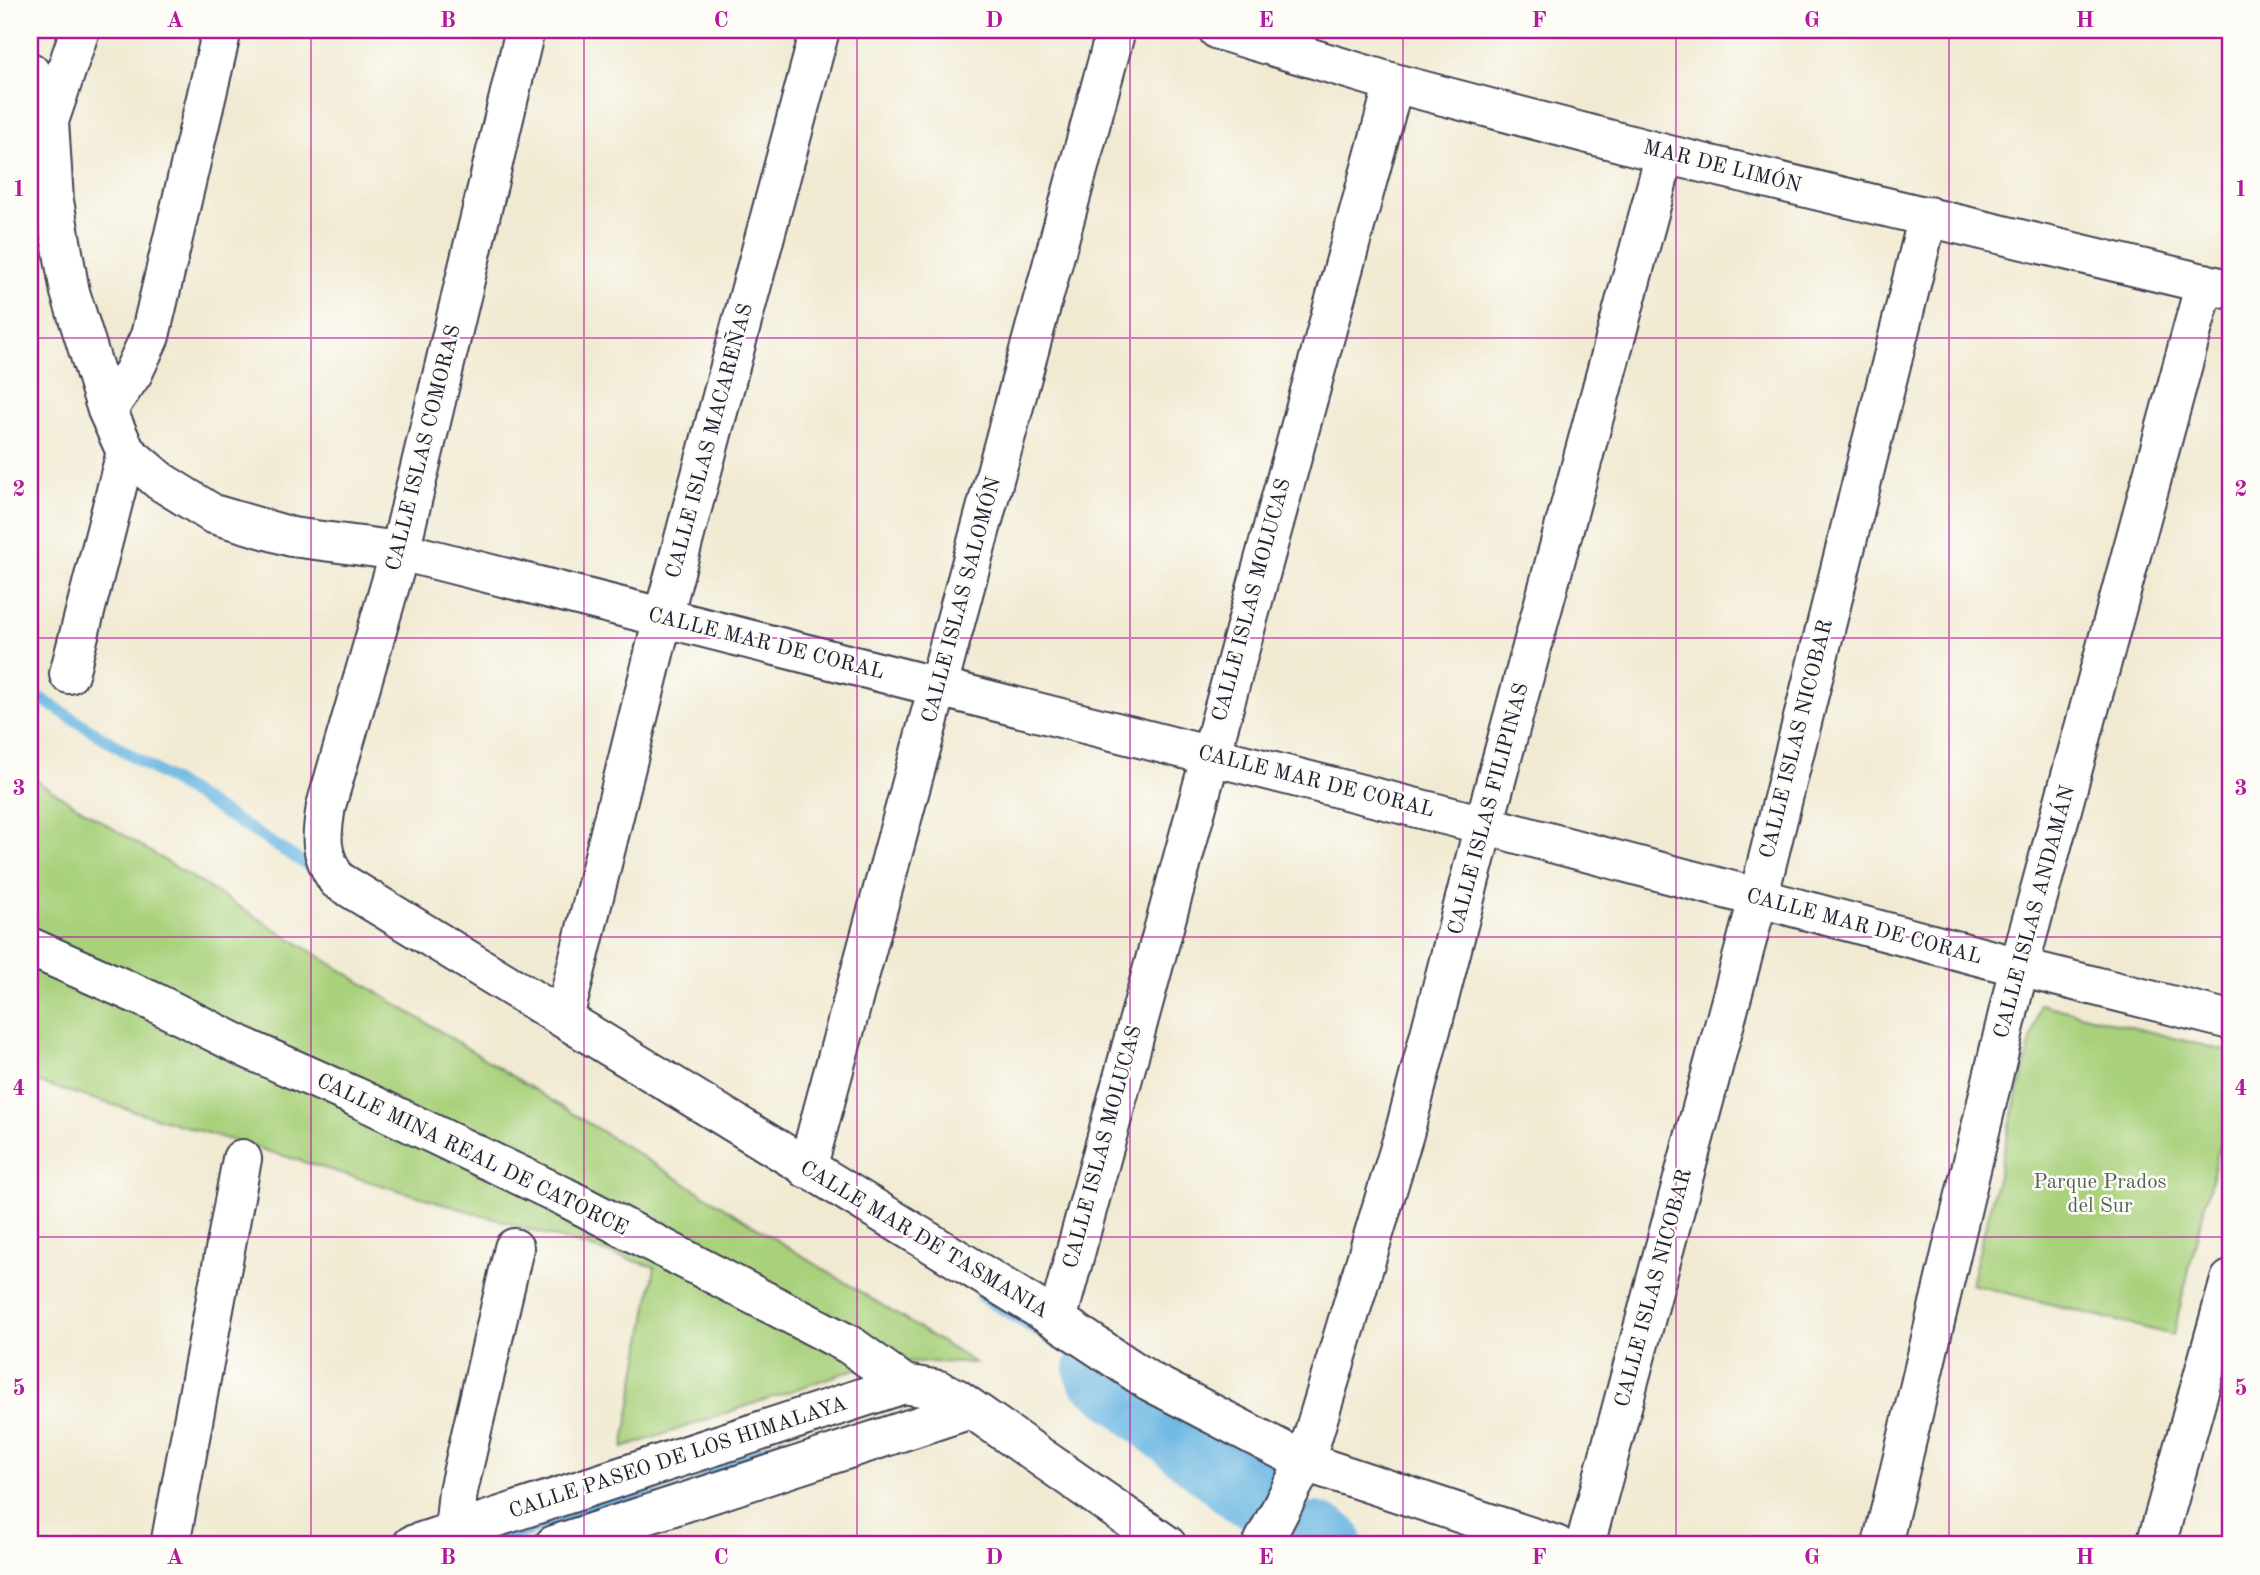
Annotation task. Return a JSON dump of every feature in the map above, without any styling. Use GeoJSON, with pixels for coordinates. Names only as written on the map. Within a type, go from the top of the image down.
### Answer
{"type":"FeatureCollection","features":[{"type":"Feature","properties":{"kind":"street"},"geometry":{"type":"LineString","coordinates":[[49,121],[79,30]]}},
{"type":"Feature","properties":{"kind":"street"},"geometry":{"type":"LineString","coordinates":[[107,410],[133,373],[150,336],[222,30]]}},
{"type":"Feature","properties":{"kind":"street","name":"CALLE ISLAS COMORAS"},"geometry":{"type":"LineString","coordinates":[[327,865],[321,836],[326,806],[400,551],[525,30]]}},
{"type":"Feature","properties":{"kind":"street","name":"CALLE ISLAS MACAREÑAS"},"geometry":{"type":"LineString","coordinates":[[564,1018],[663,617],[820,30]]}},
{"type":"Feature","properties":{"kind":"street","name":"CALLE ISLAS SALOMÓN"},"geometry":{"type":"LineString","coordinates":[[807,1170],[1116,30]]}},
{"type":"Feature","properties":{"kind":"street","name":"MAR DE LIMÓN"},"geometry":{"type":"LineString","coordinates":[[1218,30],[1394,83],[1665,154],[2218,286]]}},
{"type":"Feature","properties":{"kind":"street"},"geometry":{"type":"LineString","coordinates":[[30,72],[49,121],[54,201],[70,292],[107,410],[126,452],[69,674]]}},
{"type":"Feature","properties":{"kind":"street","name":"CALLE ISLAS MOLUCAS"},"geometry":{"type":"LineString","coordinates":[[1056,1321],[1394,83]]}},
{"type":"Feature","properties":{"kind":"street","name":"CALLE ISLAS FILIPINAS"},"geometry":{"type":"LineString","coordinates":[[1262,1545],[1306,1462],[1404,1134],[1484,825],[1665,154]]}},
{"type":"Feature","properties":{"kind":"street","name":"CALLE ISLAS NICOBAR"},"geometry":{"type":"LineString","coordinates":[[1585,1545],[1758,899],[1928,216]]}},
{"type":"Feature","properties":{"kind":"street","name":"CALLE ISLAS ANDAMÁN"},"geometry":{"type":"LineString","coordinates":[[1882,1545],[2019,967],[2218,286]]}},
{"type":"Feature","properties":{"kind":"street","name":"CALLE MAR DE CORAL"},"geometry":{"type":"LineString","coordinates":[[126,452],[160,481],[213,514],[292,537],[400,551],[1484,825],[1758,899],[2230,1020]]}},
{"type":"Feature","properties":{"kind":"street","name":"CALLE MAR DE TASMANIA"},"geometry":{"type":"LineString","coordinates":[[327,865],[337,880],[1056,1321],[1149,1381],[1306,1462],[1556,1545]]}},
{"type":"Feature","properties":{"kind":"street","name":"CALLE MINA REAL DE CATORCE"},"geometry":{"type":"LineString","coordinates":[[30,947],[154,1002],[248,1049],[354,1096],[563,1196],[850,1345],[904,1384]]}},
{"type":"Feature","properties":{"kind":"street"},"geometry":{"type":"LineString","coordinates":[[170,1545],[242,1159]]}},
{"type":"Feature","properties":{"kind":"street"},"geometry":{"type":"LineString","coordinates":[[456,1538],[458,1491],[514,1248]]}},
{"type":"Feature","properties":{"kind":"street"},"geometry":{"type":"LineString","coordinates":[[2156,1545],[2230,1280]]}},
{"type":"Feature","properties":{"kind":"street"},"geometry":{"type":"LineString","coordinates":[[904,1384],[939,1390],[956,1398],[1167,1545]]}},
{"type":"Feature","properties":{"kind":"street","name":"CALLE PASEO DE LOS HIMALAYA"},"geometry":{"type":"LineString","coordinates":[[412,1545],[456,1538],[904,1384]]}},
{"type":"Feature","properties":{"kind":"street"},"geometry":{"type":"LineString","coordinates":[[554,1545],[971,1409]]}},
{"type":"Feature","properties":{"kind":"green space"},"geometry":{"type":"Polygon","coordinates":[[[30,777],[975,1363],[879,1361],[623,1448],[655,1267],[30,1080],[30,777]]]}},
{"type":"Feature","properties":{"kind":"green space","name":"Parque Prados del Sur"},"geometry":{"type":"Polygon","coordinates":[[[2040,1004],[2230,1052],[2230,1104],[2173,1335],[1971,1284],[2040,1004]]]}},
{"type":"Feature","properties":{"kind":"waterway"},"geometry":{"type":"LineString","coordinates":[[30,692],[320,873]]}},
{"type":"Feature","properties":{"kind":"waterway"},"geometry":{"type":"LineString","coordinates":[[981,1296],[1088,1362]]}},
{"type":"Feature","properties":{"kind":"waterway"},"geometry":{"type":"LineString","coordinates":[[1101,1370],[1249,1490]]}},
{"type":"Feature","properties":{"kind":"waterway"},"geometry":{"type":"LineString","coordinates":[[487,1544],[786,1443]]}},
{"type":"Feature","properties":{"kind":"waterway"},"geometry":{"type":"LineString","coordinates":[[1315,1539],[1326,1545]]}}]}
